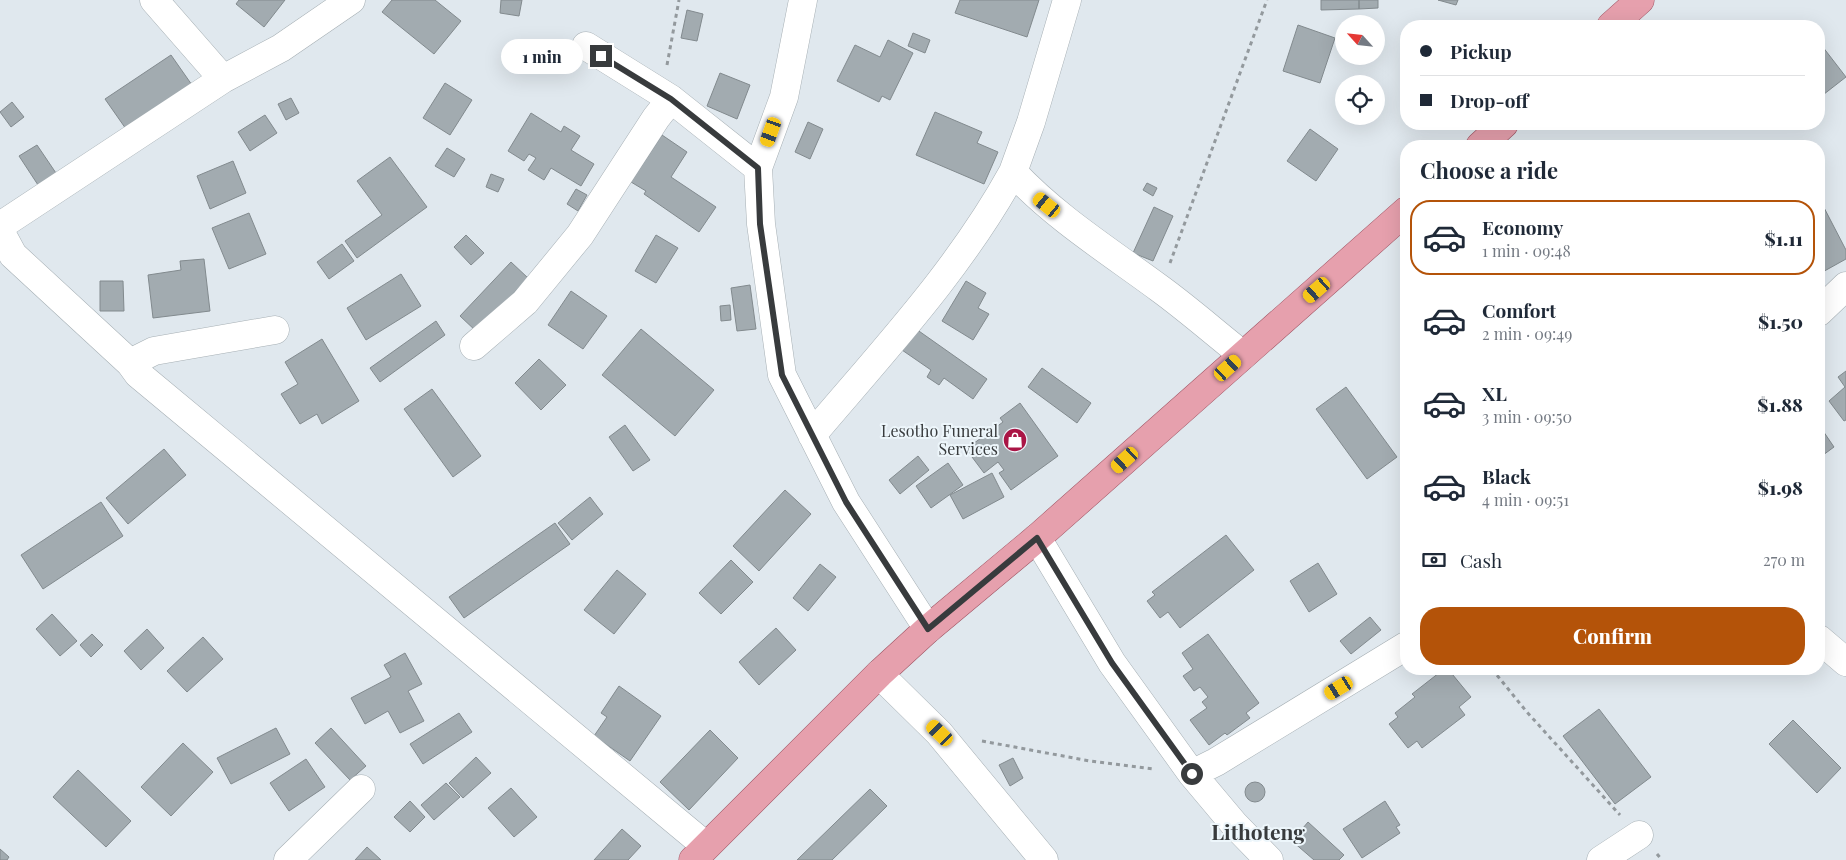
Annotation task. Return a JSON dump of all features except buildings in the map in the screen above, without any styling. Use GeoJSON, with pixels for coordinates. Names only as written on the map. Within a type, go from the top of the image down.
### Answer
{"type":"FeatureCollection","features":[{"type":"Feature","properties":{"kind":"main road"},"geometry":{"type":"LineString","coordinates":[[1618,20],[1640,0]]}},
{"type":"Feature","properties":{"kind":"main road"},"geometry":{"type":"LineString","coordinates":[[1487,140],[1497,130]]}},
{"type":"Feature","properties":{"kind":"main road"},"geometry":{"type":"LineString","coordinates":[[699,853],[879,674],[928,629],[1037,538],[1400,217]]}},
{"type":"Feature","properties":{"kind":"street"},"geometry":{"type":"LineString","coordinates":[[154,0],[223,79]]}},
{"type":"Feature","properties":{"kind":"street"},"geometry":{"type":"LineString","coordinates":[[0,226],[223,79],[282,48],[351,0]]}},
{"type":"Feature","properties":{"kind":"street"},"geometry":{"type":"LineString","coordinates":[[803,0],[784,97],[758,168],[760,224],[782,375],[846,502],[928,629]]}},
{"type":"Feature","properties":{"kind":"street"},"geometry":{"type":"LineString","coordinates":[[812,435],[925,302],[992,211],[1013,172],[1031,122],[1067,0]]}},
{"type":"Feature","properties":{"kind":"street"},"geometry":{"type":"LineString","coordinates":[[586,46],[666,96],[758,168]]}},
{"type":"Feature","properties":{"kind":"street"},"geometry":{"type":"LineString","coordinates":[[474,346],[525,302],[580,235],[656,118],[666,96]]}},
{"type":"Feature","properties":{"kind":"street"},"geometry":{"type":"LineString","coordinates":[[1013,172],[1034,195],[1090,239],[1160,289],[1243,355]]}},
{"type":"Feature","properties":{"kind":"street"},"geometry":{"type":"LineString","coordinates":[[0,231],[12,255],[130,363],[138,374],[699,853]]}},
{"type":"Feature","properties":{"kind":"street"},"geometry":{"type":"LineString","coordinates":[[1825,306],[1846,286]]}},
{"type":"Feature","properties":{"kind":"street"},"geometry":{"type":"LineString","coordinates":[[130,363],[154,351],[275,330]]}},
{"type":"Feature","properties":{"kind":"street"},"geometry":{"type":"LineString","coordinates":[[1037,538],[1112,663],[1192,774],[1234,824],[1269,860]]}},
{"type":"Feature","properties":{"kind":"street"},"geometry":{"type":"LineString","coordinates":[[1192,774],[1216,762],[1400,650]]}},
{"type":"Feature","properties":{"kind":"street"},"geometry":{"type":"LineString","coordinates":[[879,674],[940,733],[1044,860]]}},
{"type":"Feature","properties":{"kind":"street"},"geometry":{"type":"LineString","coordinates":[[288,860],[361,790]]}},
{"type":"Feature","properties":{"kind":"street"},"geometry":{"type":"LineString","coordinates":[[1601,860],[1639,835]]}},
{"type":"Feature","properties":{"kind":"path"},"geometry":{"type":"LineString","coordinates":[[666,96],[679,0]]}},
{"type":"Feature","properties":{"kind":"path"},"geometry":{"type":"LineString","coordinates":[[1160,289],[1268,0]]}},
{"type":"Feature","properties":{"kind":"path"},"geometry":{"type":"LineString","coordinates":[[1497,675],[1526,712],[1639,835]]}},
{"type":"Feature","properties":{"kind":"path"},"geometry":{"type":"LineString","coordinates":[[940,733],[1090,761],[1192,774]]}},
{"type":"Feature","properties":{"kind":"place","name":"Lesotho Funeral Services"},"geometry":{"type":"Point","coordinates":[1015,440]}},
{"type":"Feature","properties":{"kind":"district","name":"Lithoteng"},"geometry":{"type":"Point","coordinates":[1258,833]}},
{"type":"Feature","properties":{"kind":"route"},"geometry":{"type":"LineString","coordinates":[[601,56],[671,99],[758,168],[760,224],[772,293],[782,375],[846,502],[928,629],[1037,538],[1112,663],[1192,774]]}}]}
